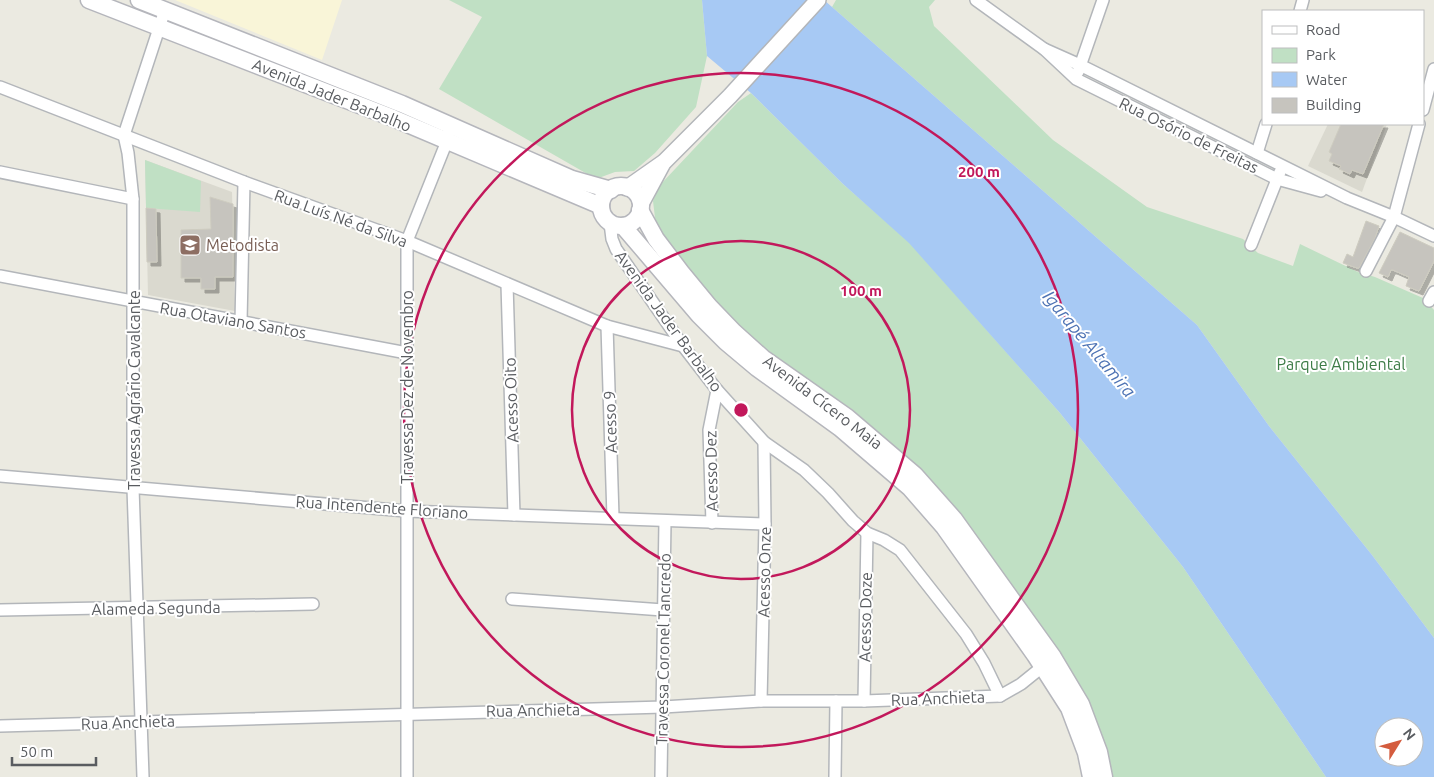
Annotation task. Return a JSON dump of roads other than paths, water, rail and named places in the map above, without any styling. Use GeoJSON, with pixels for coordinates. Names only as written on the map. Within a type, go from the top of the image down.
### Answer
{"type":"FeatureCollection","features":[{"type":"Feature","properties":{"kind":"main road","name":"Avenida Jader Barbalho"},"geometry":{"type":"LineString","coordinates":[[89,0],[393,118],[448,133],[572,179],[619,189]]}},
{"type":"Feature","properties":{"kind":"main road","name":"Avenida Jader Barbalho"},"geometry":{"type":"LineString","coordinates":[[139,0],[402,104],[448,133],[601,206]]}},
{"type":"Feature","properties":{"kind":"main road"},"geometry":{"type":"LineString","coordinates":[[619,189],[636,194],[640,207],[634,221],[616,224],[602,213],[602,200],[619,189]]}},
{"type":"Feature","properties":{"kind":"main road","name":"Avenida Cícero Maia"},"geometry":{"type":"LineString","coordinates":[[640,207],[656,239],[709,306],[734,332],[763,358],[847,417],[916,475],[954,519],[1048,662],[1069,708],[1086,753],[1091,777]]}},
{"type":"Feature","properties":{"kind":"main road","name":"Avenida Cícero Maia"},"geometry":{"type":"LineString","coordinates":[[616,224],[726,342],[757,368],[840,428],[910,488],[944,527],[1082,704],[1099,752],[1104,777]]}},
{"type":"Feature","properties":{"kind":"street"},"geometry":{"type":"LineString","coordinates":[[619,189],[664,162],[730,96],[818,0]]}},
{"type":"Feature","properties":{"kind":"street","name":"Rua Osório de Freitas"},"geometry":{"type":"LineString","coordinates":[[976,0],[1044,49],[1076,79],[1278,179],[1347,198]]}},
{"type":"Feature","properties":{"kind":"street"},"geometry":{"type":"LineString","coordinates":[[1076,79],[1103,0]]}},
{"type":"Feature","properties":{"kind":"street","name":"Travessa Agrário Cavalcante"},"geometry":{"type":"LineString","coordinates":[[143,777],[133,488],[133,199],[124,135],[165,10]]}},
{"type":"Feature","properties":{"kind":"street","name":"Rua Osório de Freitas"},"geometry":{"type":"LineString","coordinates":[[1044,49],[1080,65],[1347,198],[1394,216],[1434,236]]}},
{"type":"Feature","properties":{"kind":"street"},"geometry":{"type":"LineString","coordinates":[[1424,106],[1434,69]]}},
{"type":"Feature","properties":{"kind":"street","name":"Rua Luís Né da Silva"},"geometry":{"type":"LineString","coordinates":[[0,87],[244,182],[408,241],[607,326],[683,346]]}},
{"type":"Feature","properties":{"kind":"street"},"geometry":{"type":"LineString","coordinates":[[1257,153],[1266,125]]}},
{"type":"Feature","properties":{"kind":"street"},"geometry":{"type":"LineString","coordinates":[[1366,271],[1394,216],[1419,125]]}},
{"type":"Feature","properties":{"kind":"street","name":"Travessa Dez de Novembro"},"geometry":{"type":"LineString","coordinates":[[407,777],[408,241],[448,133]]}},
{"type":"Feature","properties":{"kind":"street"},"geometry":{"type":"LineString","coordinates":[[640,207],[664,162]]}},
{"type":"Feature","properties":{"kind":"street"},"geometry":{"type":"LineString","coordinates":[[1251,245],[1282,166]]}},
{"type":"Feature","properties":{"kind":"street"},"geometry":{"type":"LineString","coordinates":[[0,172],[133,199]]}},
{"type":"Feature","properties":{"kind":"street"},"geometry":{"type":"LineString","coordinates":[[241,322],[244,182]]}},
{"type":"Feature","properties":{"kind":"street","name":"Avenida Jader Barbalho"},"geometry":{"type":"LineString","coordinates":[[616,224],[612,239],[616,249],[683,346],[717,390],[764,442],[804,470],[853,521],[867,533],[884,540],[900,550],[966,634],[984,663],[1000,696]]}},
{"type":"Feature","properties":{"kind":"street","name":"Rua Otaviano Santos"},"geometry":{"type":"LineString","coordinates":[[0,276],[407,353]]}},
{"type":"Feature","properties":{"kind":"street","name":"Acesso Oito"},"geometry":{"type":"LineString","coordinates":[[508,284],[514,515]]}},
{"type":"Feature","properties":{"kind":"street","name":"Acesso 9"},"geometry":{"type":"LineString","coordinates":[[607,326],[613,517]]}},
{"type":"Feature","properties":{"kind":"street","name":"Acesso Dez"},"geometry":{"type":"LineString","coordinates":[[712,523],[709,430],[717,390]]}},
{"type":"Feature","properties":{"kind":"street","name":"Acesso Onze"},"geometry":{"type":"LineString","coordinates":[[761,701],[765,524],[764,442]]}},
{"type":"Feature","properties":{"kind":"street","name":"Rua Intendente Floriano"},"geometry":{"type":"LineString","coordinates":[[0,476],[406,511],[765,524]]}},
{"type":"Feature","properties":{"kind":"street","name":"Travessa Coronel Tancredo"},"geometry":{"type":"LineString","coordinates":[[660,777],[665,521]]}},
{"type":"Feature","properties":{"kind":"street","name":"Acesso Doze"},"geometry":{"type":"LineString","coordinates":[[864,701],[867,533]]}},
{"type":"Feature","properties":{"kind":"street"},"geometry":{"type":"LineString","coordinates":[[512,599],[664,610]]}},
{"type":"Feature","properties":{"kind":"street","name":"Alameda Segunda"},"geometry":{"type":"LineString","coordinates":[[0,610],[137,609],[313,604]]}},
{"type":"Feature","properties":{"kind":"street","name":"Rua Anchieta"},"geometry":{"type":"LineString","coordinates":[[0,726],[662,707],[761,701],[864,701],[1000,696],[1021,684],[1048,662]]}},
{"type":"Feature","properties":{"kind":"street"},"geometry":{"type":"LineString","coordinates":[[835,777],[836,701]]}},
{"type":"Feature","properties":{"kind":"water","name":"Igarapé Altamira"},"geometry":{"type":"Polygon","coordinates":[[[702,0],[824,0],[1197,325],[1269,426],[1372,555],[1434,638],[1434,777],[1326,777],[1183,567],[1060,413],[909,243],[843,184],[751,93],[707,56],[702,0]]]}},
{"type":"Feature","properties":{"kind":"place","name":"Metodista"},"geometry":{"type":"Point","coordinates":[190,245]}},
{"type":"Feature","properties":{"kind":"park label","name":"Parque Ambiental"},"geometry":{"type":"Point","coordinates":[1341,364]}}]}
